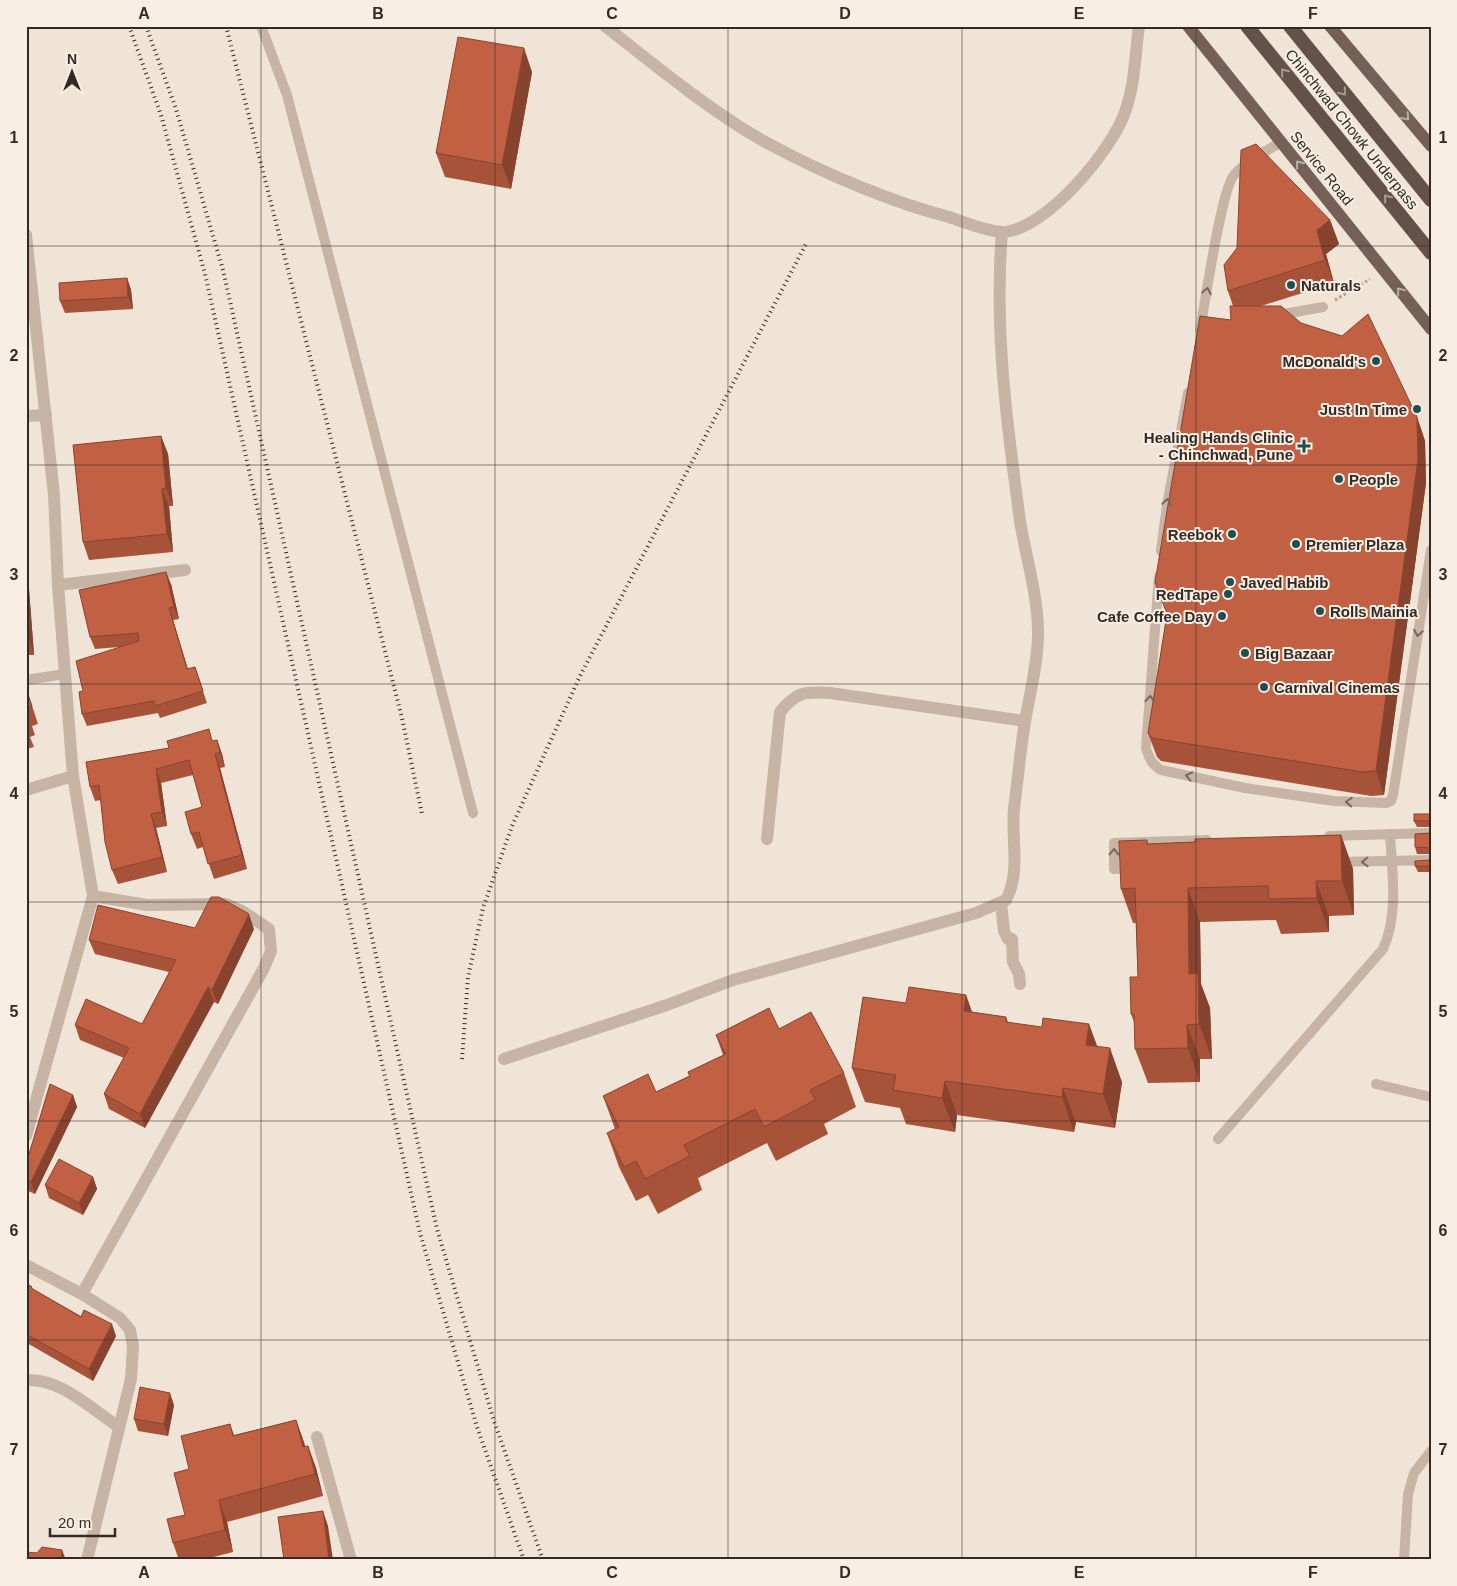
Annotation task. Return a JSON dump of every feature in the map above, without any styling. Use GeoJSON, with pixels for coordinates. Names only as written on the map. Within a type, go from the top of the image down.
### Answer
{"type":"FeatureCollection","features":[{"type":"Feature","properties":{"kind":"highway","name":"Chinchwad Chowk Underpass"},"geometry":{"type":"LineString","coordinates":[[1247,26],[1431,253]]}},
{"type":"Feature","properties":{"kind":"highway","name":"Chinchwad Chowk Underpass"},"geometry":{"type":"LineString","coordinates":[[1290,26],[1431,200]]}},
{"type":"Feature","properties":{"kind":"main road","name":"Service Road"},"geometry":{"type":"LineString","coordinates":[[1188,26],[1431,329]]}},
{"type":"Feature","properties":{"kind":"main road"},"geometry":{"type":"LineString","coordinates":[[1330,26],[1431,146]]}},
{"type":"Feature","properties":{"kind":"street"},"geometry":{"type":"LineString","coordinates":[[605,26],[716,110],[770,145],[911,207],[1002,232],[1021,229],[1057,204],[1099,158],[1113,137],[1125,112],[1132,86],[1139,26]]}},
{"type":"Feature","properties":{"kind":"street"},"geometry":{"type":"LineString","coordinates":[[504,1059],[667,1005],[733,980],[976,913],[1006,900],[1014,886],[1012,828],[1025,721],[1035,672],[1038,632],[1034,588],[1023,540],[1009,435],[999,321],[998,285],[1002,232]]}},
{"type":"Feature","properties":{"kind":"street"},"geometry":{"type":"LineString","coordinates":[[26,235],[54,495],[58,586],[74,776],[93,896],[26,1136]]}},
{"type":"Feature","properties":{"kind":"street"},"geometry":{"type":"LineString","coordinates":[[26,416],[46,415]]}},
{"type":"Feature","properties":{"kind":"street"},"geometry":{"type":"LineString","coordinates":[[58,586],[185,570]]}},
{"type":"Feature","properties":{"kind":"street"},"geometry":{"type":"LineString","coordinates":[[767,839],[775,782],[780,712],[792,697],[812,692],[830,693],[1025,721]]}},
{"type":"Feature","properties":{"kind":"street"},"geometry":{"type":"LineString","coordinates":[[26,790],[74,776]]}},
{"type":"Feature","properties":{"kind":"street"},"geometry":{"type":"LineString","coordinates":[[82,1294],[264,968],[270,951],[269,929],[242,910],[226,904],[147,905],[93,896]]}},
{"type":"Feature","properties":{"kind":"street"},"geometry":{"type":"LineString","coordinates":[[1001,903],[1004,931],[1008,939],[1012,939],[1013,962],[1019,974],[1020,984]]}},
{"type":"Feature","properties":{"kind":"street"},"geometry":{"type":"LineString","coordinates":[[26,1265],[82,1294],[120,1318],[130,1330],[134,1346],[131,1380],[87,1560]]}},
{"type":"Feature","properties":{"kind":"street"},"geometry":{"type":"LineString","coordinates":[[26,1380],[38,1379],[54,1383],[119,1427]]}},
{"type":"Feature","properties":{"kind":"street"},"geometry":{"type":"LineString","coordinates":[[317,1437],[351,1560]]}},
{"type":"Feature","properties":{"kind":"lane"},"geometry":{"type":"LineString","coordinates":[[261,26],[287,95],[474,813]]}},
{"type":"Feature","properties":{"kind":"lane"},"geometry":{"type":"LineString","coordinates":[[1202,332],[1227,188],[1232,176],[1281,142]]}},
{"type":"Feature","properties":{"kind":"lane"},"geometry":{"type":"LineString","coordinates":[[1266,317],[1323,307]]}},
{"type":"Feature","properties":{"kind":"lane"},"geometry":{"type":"LineString","coordinates":[[1189,387],[1167,505],[1160,565],[1146,748],[1148,758],[1161,770],[1246,788],[1334,801],[1381,804],[1391,801],[1431,550]]}},
{"type":"Feature","properties":{"kind":"lane"},"geometry":{"type":"LineString","coordinates":[[26,680],[65,674]]}},
{"type":"Feature","properties":{"kind":"lane"},"geometry":{"type":"LineString","coordinates":[[1321,836],[1431,833]]}},
{"type":"Feature","properties":{"kind":"lane"},"geometry":{"type":"LineString","coordinates":[[1218,1139],[1383,949],[1390,934],[1393,913],[1390,834]]}},
{"type":"Feature","properties":{"kind":"lane"},"geometry":{"type":"LineString","coordinates":[[1144,868],[1114,869],[1114,843],[1223,839]]}},
{"type":"Feature","properties":{"kind":"lane"},"geometry":{"type":"LineString","coordinates":[[1322,863],[1431,860]]}},
{"type":"Feature","properties":{"kind":"lane"},"geometry":{"type":"LineString","coordinates":[[1376,1084],[1431,1097]]}},
{"type":"Feature","properties":{"kind":"lane"},"geometry":{"type":"LineString","coordinates":[[1404,1560],[1408,1494],[1414,1473],[1431,1451]]}},
{"type":"Feature","properties":{"kind":"path"},"geometry":{"type":"LineString","coordinates":[[1323,307],[1383,270]]}},
{"type":"Feature","properties":{"kind":"building"},"geometry":{"type":"Polygon","coordinates":[[[458,37],[524,48],[502,165],[436,153],[458,37]]]}},
{"type":"Feature","properties":{"kind":"building"},"geometry":{"type":"Polygon","coordinates":[[[1256,144],[1330,220],[1317,230],[1325,260],[1228,291],[1224,265],[1237,248],[1241,150],[1256,144]]]}},
{"type":"Feature","properties":{"kind":"building"},"geometry":{"type":"Polygon","coordinates":[[[127,278],[128,297],[60,301],[59,283],[127,278]]]}},
{"type":"Feature","properties":{"kind":"building","name":"Premier Plaza"},"geometry":{"type":"Polygon","coordinates":[[[1230,306],[1281,306],[1301,323],[1342,336],[1368,314],[1417,417],[1418,459],[1376,771],[1362,772],[1152,738],[1148,733],[1167,614],[1155,582],[1200,316],[1231,320],[1230,306]]]}},
{"type":"Feature","properties":{"kind":"building"},"geometry":{"type":"Polygon","coordinates":[[[161,436],[166,488],[162,489],[167,534],[83,542],[73,445],[161,436]]]}},
{"type":"Feature","properties":{"kind":"building"},"geometry":{"type":"Polygon","coordinates":[[[166,572],[174,607],[169,608],[187,669],[195,667],[203,691],[155,706],[154,701],[82,714],[79,692],[83,691],[76,661],[139,641],[138,633],[90,637],[79,590],[166,572]]]}},
{"type":"Feature","properties":{"kind":"building"},"geometry":{"type":"Polygon","coordinates":[[[26,603],[29,640],[26,641],[26,603]]]}},
{"type":"Feature","properties":{"kind":"building"},"geometry":{"type":"Polygon","coordinates":[[[26,689],[32,706],[26,708],[26,689]]]}},
{"type":"Feature","properties":{"kind":"building"},"geometry":{"type":"Polygon","coordinates":[[[209,729],[212,741],[217,740],[220,752],[215,754],[242,855],[208,864],[199,832],[191,834],[185,812],[202,807],[189,760],[156,769],[162,812],[151,814],[162,857],[112,870],[105,842],[99,785],[90,787],[86,762],[169,748],[167,741],[209,729]]]}},
{"type":"Feature","properties":{"kind":"building"},"geometry":{"type":"Polygon","coordinates":[[[1414,814],[1431,814],[1431,821],[1414,821],[1414,814]]]}},
{"type":"Feature","properties":{"kind":"building"},"geometry":{"type":"Polygon","coordinates":[[[1431,833],[1431,848],[1415,847],[1415,834],[1431,833]]]}},
{"type":"Feature","properties":{"kind":"building"},"geometry":{"type":"Polygon","coordinates":[[[1341,835],[1342,881],[1316,881],[1317,898],[1269,899],[1268,886],[1188,888],[1189,974],[1198,973],[1199,1024],[1187,1025],[1188,1048],[1135,1049],[1134,1014],[1131,1014],[1130,977],[1138,977],[1135,888],[1121,889],[1119,841],[1147,840],[1147,844],[1195,842],[1195,839],[1341,835]]]}},
{"type":"Feature","properties":{"kind":"building"},"geometry":{"type":"Polygon","coordinates":[[[1431,860],[1431,866],[1415,866],[1415,861],[1431,860]]]}},
{"type":"Feature","properties":{"kind":"building"},"geometry":{"type":"Polygon","coordinates":[[[211,897],[219,897],[249,914],[212,990],[208,987],[140,1114],[104,1094],[129,1048],[75,1025],[86,999],[142,1024],[176,960],[89,940],[98,905],[195,928],[211,897]]]}},
{"type":"Feature","properties":{"kind":"building"},"geometry":{"type":"Polygon","coordinates":[[[909,987],[966,995],[964,1011],[1006,1017],[1006,1022],[1042,1027],[1043,1018],[1089,1024],[1086,1045],[1110,1048],[1103,1094],[1063,1088],[1062,1097],[945,1081],[942,1098],[893,1090],[896,1075],[852,1068],[863,997],[906,1003],[909,987]]]}},
{"type":"Feature","properties":{"kind":"building"},"geometry":{"type":"Polygon","coordinates":[[[769,1008],[779,1029],[811,1012],[844,1073],[810,1090],[815,1100],[764,1127],[755,1109],[684,1145],[690,1156],[645,1179],[636,1161],[624,1167],[607,1133],[619,1127],[603,1096],[648,1074],[656,1092],[690,1076],[688,1072],[726,1054],[716,1035],[769,1008]]]}},
{"type":"Feature","properties":{"kind":"building"},"geometry":{"type":"Polygon","coordinates":[[[50,1084],[73,1095],[31,1182],[26,1180],[26,1164],[50,1084]]]}},
{"type":"Feature","properties":{"kind":"building"},"geometry":{"type":"Polygon","coordinates":[[[59,1159],[93,1177],[79,1203],[45,1185],[59,1159]]]}},
{"type":"Feature","properties":{"kind":"building"},"geometry":{"type":"Polygon","coordinates":[[[26,1283],[31,1288],[81,1317],[84,1310],[112,1324],[89,1369],[26,1334],[26,1283]]]}},
{"type":"Feature","properties":{"kind":"building"},"geometry":{"type":"Polygon","coordinates":[[[140,1387],[170,1393],[164,1424],[134,1419],[140,1387]]]}},
{"type":"Feature","properties":{"kind":"building"},"geometry":{"type":"Polygon","coordinates":[[[296,1420],[303,1447],[308,1446],[315,1474],[219,1500],[225,1530],[173,1543],[167,1519],[185,1515],[174,1473],[189,1469],[181,1436],[230,1424],[233,1436],[296,1420]]]}},
{"type":"Feature","properties":{"kind":"building"},"geometry":{"type":"Polygon","coordinates":[[[323,1511],[329,1560],[284,1560],[278,1517],[323,1511]]]}},
{"type":"Feature","properties":{"kind":"building"},"geometry":{"type":"Polygon","coordinates":[[[42,1547],[62,1550],[61,1560],[26,1560],[26,1552],[37,1553],[42,1547]]]}},
{"type":"Feature","properties":{"kind":"railway"},"geometry":{"type":"LineString","coordinates":[[129,26],[161,115],[205,274],[420,1233],[477,1427],[524,1560]]}},
{"type":"Feature","properties":{"kind":"railway"},"geometry":{"type":"LineString","coordinates":[[146,26],[176,109],[223,270],[437,1229],[494,1421],[543,1560]]}},
{"type":"Feature","properties":{"kind":"railway"},"geometry":{"type":"LineString","coordinates":[[226,26],[402,718],[422,814]]}},
{"type":"Feature","properties":{"kind":"railway"},"geometry":{"type":"LineString","coordinates":[[462,1059],[468,977],[483,908],[512,826],[580,676],[807,242]]}},
{"type":"Feature","properties":{"kind":"place","name":"Naturals"},"geometry":{"type":"Point","coordinates":[1291,285]}},
{"type":"Feature","properties":{"kind":"place","name":"McDonald's"},"geometry":{"type":"Point","coordinates":[1376,361]}},
{"type":"Feature","properties":{"kind":"place","name":"Just In Time"},"geometry":{"type":"Point","coordinates":[1417,409]}},
{"type":"Feature","properties":{"kind":"place","name":"Healing Hands Clinic - Chinchwad, Pune"},"geometry":{"type":"Point","coordinates":[1304,446]}},
{"type":"Feature","properties":{"kind":"place","name":"People"},"geometry":{"type":"Point","coordinates":[1339,479]}},
{"type":"Feature","properties":{"kind":"place","name":"Reebok"},"geometry":{"type":"Point","coordinates":[1232,534]}},
{"type":"Feature","properties":{"kind":"place","name":"Premier Plaza"},"geometry":{"type":"Point","coordinates":[1296,544]}},
{"type":"Feature","properties":{"kind":"place","name":"Javed Habib"},"geometry":{"type":"Point","coordinates":[1230,582]}},
{"type":"Feature","properties":{"kind":"place","name":"RedTape"},"geometry":{"type":"Point","coordinates":[1228,594]}},
{"type":"Feature","properties":{"kind":"place","name":"Rolls Mainia"},"geometry":{"type":"Point","coordinates":[1320,611]}},
{"type":"Feature","properties":{"kind":"place","name":"Cafe Coffee Day"},"geometry":{"type":"Point","coordinates":[1222,616]}},
{"type":"Feature","properties":{"kind":"place","name":"Big Bazaar"},"geometry":{"type":"Point","coordinates":[1245,653]}},
{"type":"Feature","properties":{"kind":"place","name":"Carnival Cinemas"},"geometry":{"type":"Point","coordinates":[1264,687]}}]}
